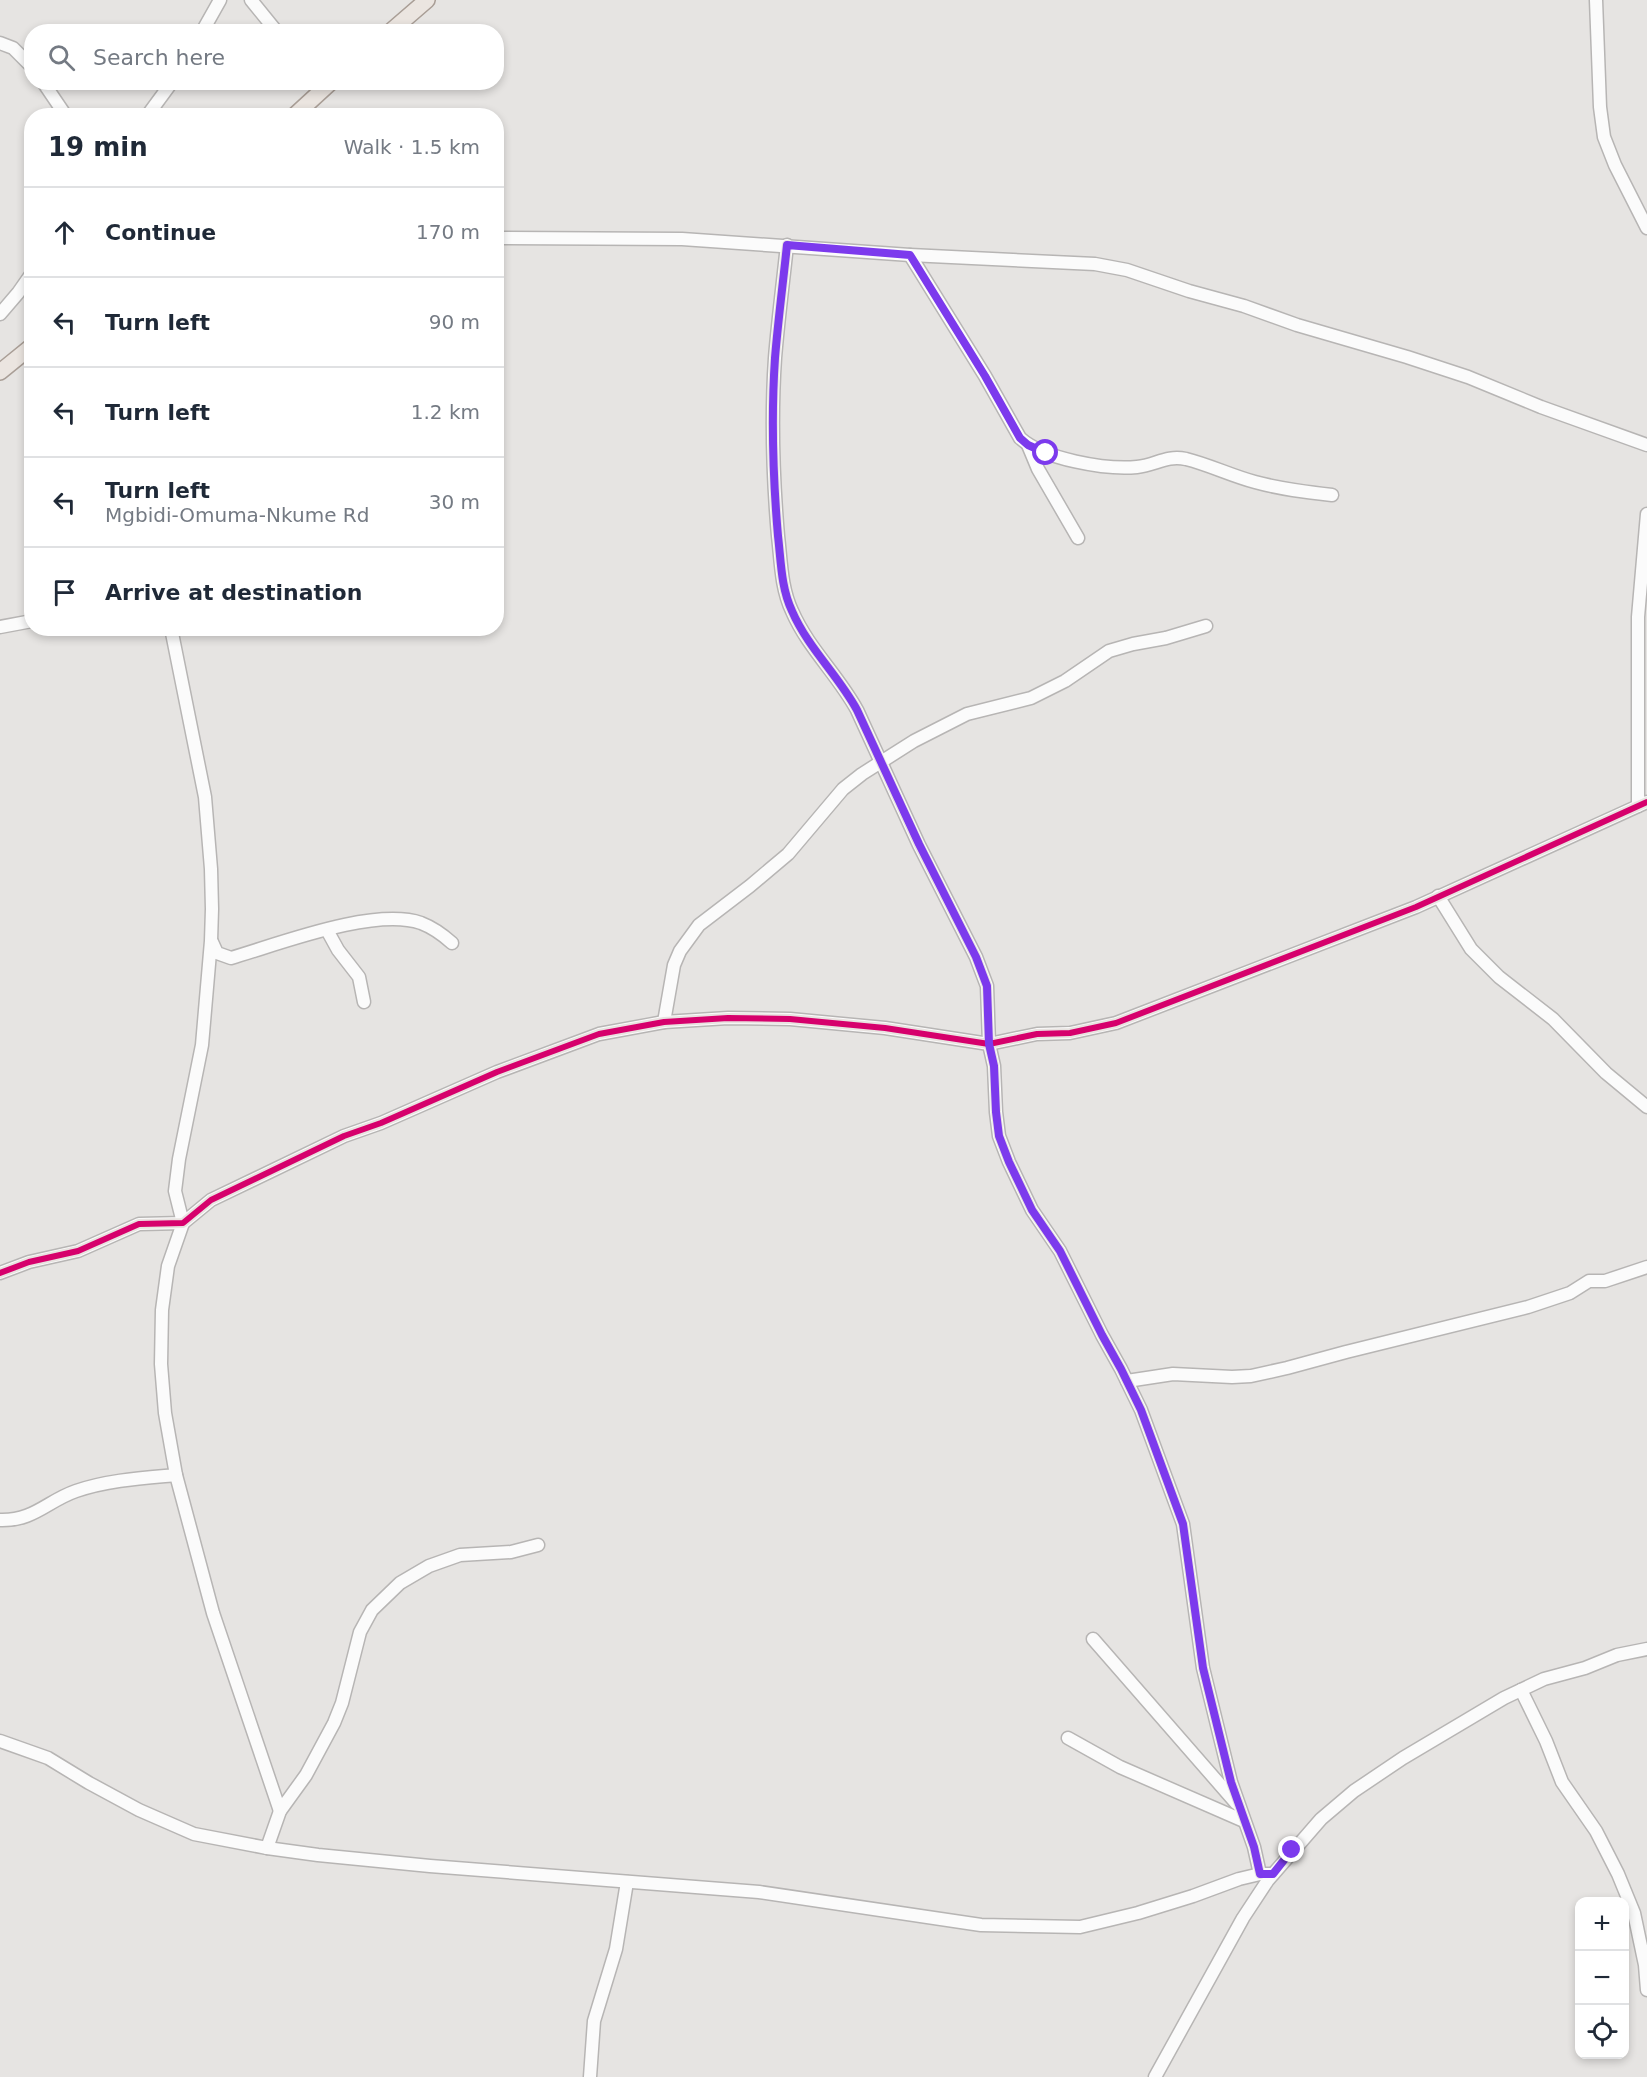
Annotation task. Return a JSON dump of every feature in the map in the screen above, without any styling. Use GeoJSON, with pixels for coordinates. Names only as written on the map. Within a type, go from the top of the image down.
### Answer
{"type":"FeatureCollection","features":[{"type":"Feature","properties":{"kind":"main road"},"geometry":{"type":"LineString","coordinates":[[399,24],[427,0]]}},
{"type":"Feature","properties":{"kind":"main road"},"geometry":{"type":"LineString","coordinates":[[303,108],[322,90]]}},
{"type":"Feature","properties":{"kind":"main road"},"geometry":{"type":"LineString","coordinates":[[0,372],[24,352]]}},
{"type":"Feature","properties":{"kind":"street"},"geometry":{"type":"LineString","coordinates":[[206,24],[220,0]]}},
{"type":"Feature","properties":{"kind":"street"},"geometry":{"type":"LineString","coordinates":[[251,0],[270,24]]}},
{"type":"Feature","properties":{"kind":"street"},"geometry":{"type":"LineString","coordinates":[[1596,0],[1603,131],[1615,165],[1647,228]]}},
{"type":"Feature","properties":{"kind":"street"},"geometry":{"type":"LineString","coordinates":[[0,43],[13,48],[24,59]]}},
{"type":"Feature","properties":{"kind":"street"},"geometry":{"type":"LineString","coordinates":[[49,90],[61,108]]}},
{"type":"Feature","properties":{"kind":"street"},"geometry":{"type":"LineString","coordinates":[[153,108],[166,90]]}},
{"type":"Feature","properties":{"kind":"street"},"geometry":{"type":"LineString","coordinates":[[504,237],[682,239],[910,255],[1067,262],[1127,270],[1468,377],[1541,407],[1643,443],[1647,454]]}},
{"type":"Feature","properties":{"kind":"street"},"geometry":{"type":"LineString","coordinates":[[787,245],[775,360],[774,420],[775,503],[783,582],[791,610],[810,644],[846,690],[976,957],[987,986],[989,1044],[994,1066],[999,1136],[1032,1210],[1060,1251],[1141,1410],[1183,1524],[1203,1668],[1231,1782],[1244,1821],[1267,1874]]}},
{"type":"Feature","properties":{"kind":"street"},"geometry":{"type":"LineString","coordinates":[[910,255],[985,376],[1020,438],[1028,445],[1046,453],[1080,462],[1119,467],[1139,467],[1170,457],[1186,459],[1255,482],[1289,490],[1332,495]]}},
{"type":"Feature","properties":{"kind":"street"},"geometry":{"type":"LineString","coordinates":[[0,314],[24,284]]}},
{"type":"Feature","properties":{"kind":"street"},"geometry":{"type":"LineString","coordinates":[[1028,445],[1038,469],[1078,538]]}},
{"type":"Feature","properties":{"kind":"street"},"geometry":{"type":"LineString","coordinates":[[280,1811],[213,1613],[176,1475],[165,1413],[161,1364],[162,1310],[168,1266],[183,1223],[211,1200],[345,1136],[381,1123],[497,1072],[598,1034],[664,1022],[728,1018],[790,1019],[885,1028],[989,1044],[1038,1034],[1070,1033],[1116,1023],[1438,896],[1643,804],[1638,617],[1647,514]]}},
{"type":"Feature","properties":{"kind":"street"},"geometry":{"type":"LineString","coordinates":[[0,627],[24,622]]}},
{"type":"Feature","properties":{"kind":"street"},"geometry":{"type":"LineString","coordinates":[[664,1022],[674,965],[680,951],[699,925],[788,854],[843,789],[914,741],[967,714],[1031,698],[1065,681],[1109,651],[1206,626]]}},
{"type":"Feature","properties":{"kind":"street"},"geometry":{"type":"LineString","coordinates":[[173,636],[205,797],[211,869],[211,941],[202,1045],[179,1159],[175,1191],[183,1223]]}},
{"type":"Feature","properties":{"kind":"street"},"geometry":{"type":"LineString","coordinates":[[1438,896],[1471,949],[1499,977],[1553,1019],[1606,1073],[1647,1107]]}},
{"type":"Feature","properties":{"kind":"street"},"geometry":{"type":"LineString","coordinates":[[211,941],[217,953],[231,958],[361,922],[403,921],[420,923],[440,932],[452,944]]}},
{"type":"Feature","properties":{"kind":"street"},"geometry":{"type":"LineString","coordinates":[[327,930],[338,950],[359,977],[364,1002]]}},
{"type":"Feature","properties":{"kind":"street"},"geometry":{"type":"LineString","coordinates":[[0,1273],[29,1262],[78,1251],[138,1224],[183,1223]]}},
{"type":"Feature","properties":{"kind":"street"},"geometry":{"type":"LineString","coordinates":[[1127,1381],[1173,1374],[1251,1376],[1528,1307],[1570,1293],[1589,1281],[1605,1281],[1647,1267]]}},
{"type":"Feature","properties":{"kind":"street"},"geometry":{"type":"LineString","coordinates":[[0,1520],[14,1520],[28,1516],[73,1492],[93,1485],[176,1475]]}},
{"type":"Feature","properties":{"kind":"street"},"geometry":{"type":"LineString","coordinates":[[267,1848],[280,1811],[306,1775],[342,1703],[360,1632],[372,1610],[400,1583],[429,1566],[460,1555],[511,1552],[538,1545]]}},
{"type":"Feature","properties":{"kind":"street"},"geometry":{"type":"LineString","coordinates":[[1093,1639],[1239,1807]]}},
{"type":"Feature","properties":{"kind":"street"},"geometry":{"type":"LineString","coordinates":[[1155,2077],[1267,1874],[1321,1819],[1354,1791],[1422,1746],[1521,1690],[1544,1679],[1585,1668],[1617,1655],[1647,1649]]}},
{"type":"Feature","properties":{"kind":"street"},"geometry":{"type":"LineString","coordinates":[[1521,1690],[1546,1741],[1562,1782],[1596,1831],[1618,1874],[1634,1914],[1645,1965],[1647,1990]]}},
{"type":"Feature","properties":{"kind":"street"},"geometry":{"type":"LineString","coordinates":[[1068,1738],[1120,1767],[1244,1821]]}},
{"type":"Feature","properties":{"kind":"street"},"geometry":{"type":"LineString","coordinates":[[0,1741],[48,1758],[139,1810],[194,1834],[267,1848],[374,1861],[759,1892],[981,1925],[1080,1927],[1138,1913],[1239,1879],[1267,1874]]}},
{"type":"Feature","properties":{"kind":"street"},"geometry":{"type":"LineString","coordinates":[[590,2077],[594,2021],[616,1949],[627,1882]]}},
{"type":"Feature","properties":{"kind":"cycle path"},"geometry":{"type":"LineString","coordinates":[[787,245],[775,358],[773,425],[776,514],[781,565],[788,602],[806,637],[857,710],[919,845],[976,957],[987,986],[989,1044],[994,1066],[999,1136],[1032,1210],[1060,1251],[1141,1410],[1183,1524],[1203,1668],[1231,1782],[1254,1847],[1260,1874]]}},
{"type":"Feature","properties":{"kind":"cycle path"},"geometry":{"type":"LineString","coordinates":[[0,1273],[29,1262],[78,1251],[139,1224],[183,1223],[211,1200],[344,1136],[381,1123],[497,1072],[599,1034],[664,1022],[728,1018],[790,1019],[885,1028],[989,1044],[1037,1034],[1070,1033],[1116,1023],[1416,907],[1647,802]]}},
{"type":"Feature","properties":{"kind":"route"},"geometry":{"type":"LineString","coordinates":[[1046,453],[1028,445],[1020,438],[985,376],[910,255],[787,245],[775,360],[774,420],[775,503],[783,582],[791,610],[810,644],[846,690],[857,710],[919,844],[976,957],[987,986],[989,1044],[994,1066],[999,1136],[1032,1210],[1060,1251],[1141,1410],[1183,1524],[1203,1668],[1231,1782],[1254,1847],[1260,1874],[1273,1874],[1292,1850]]}}]}
